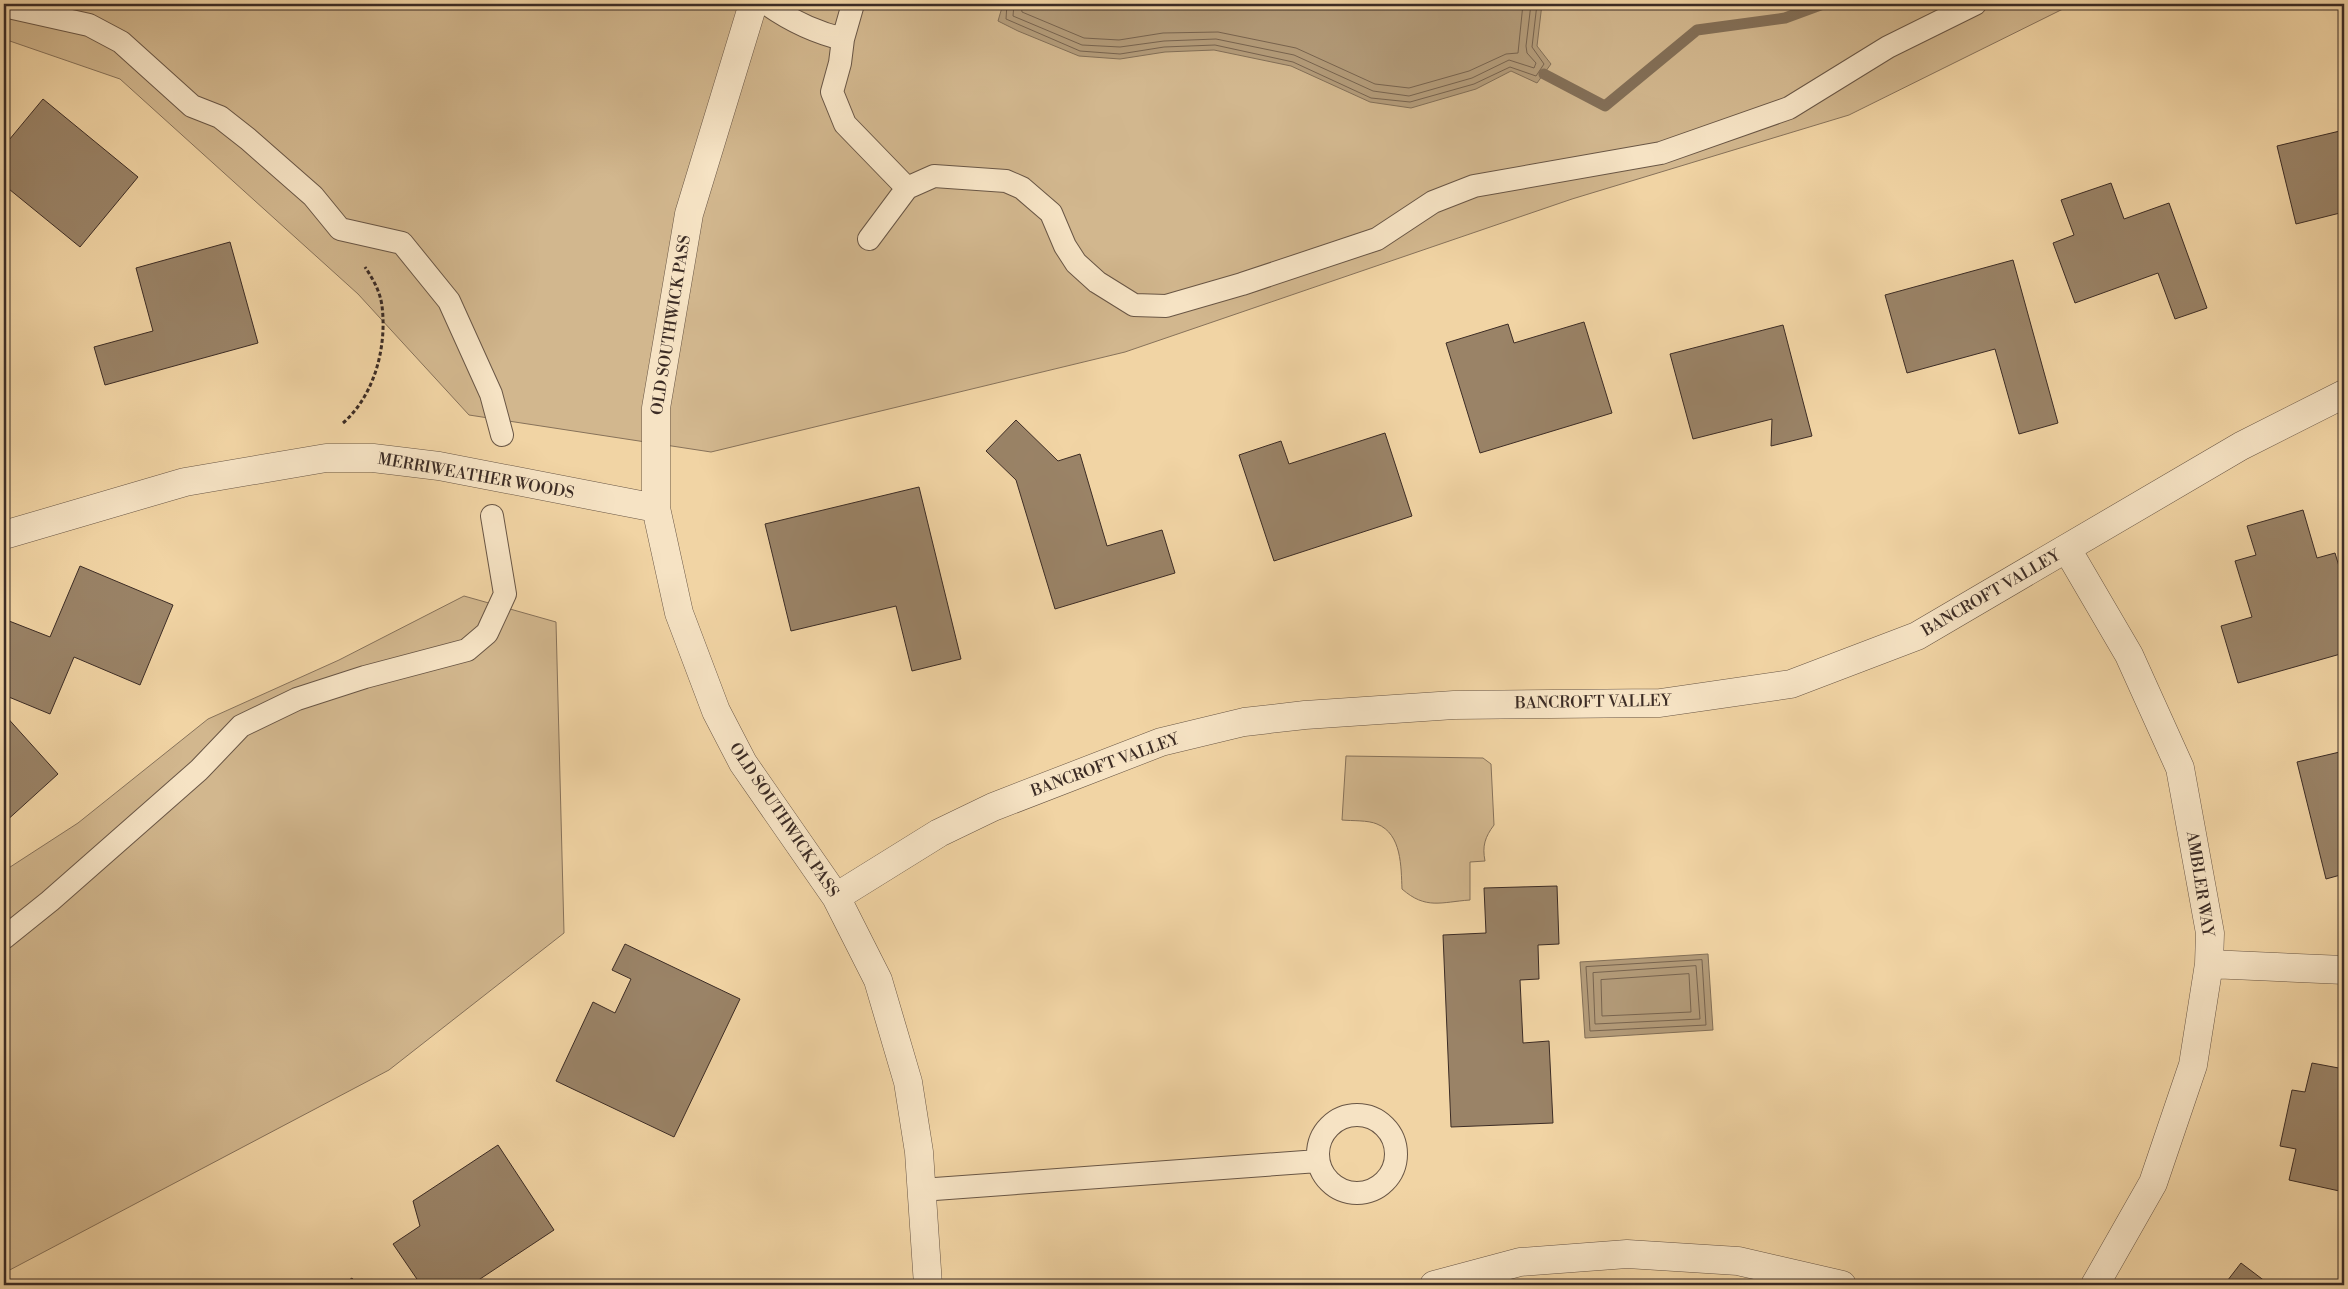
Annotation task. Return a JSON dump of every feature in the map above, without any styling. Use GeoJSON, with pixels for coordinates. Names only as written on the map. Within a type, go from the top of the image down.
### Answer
{"type":"FeatureCollection","features":[{"type":"Feature","properties":{"kind":"street","name":"OLD SOUTHWICK PASS"},"geometry":{"type":"LineString","coordinates":[[753,4],[689,214],[656,408],[656,508],[679,612],[716,711],[743,763],[836,897],[878,980],[905,1073],[919,1152],[928,1285]]}},
{"type":"Feature","properties":{"kind":"street","name":"BANCROFT VALLEY"},"geometry":{"type":"LineString","coordinates":[[836,897],[939,833],[993,806],[1161,742],[1244,722],[1306,715],[1454,705],[1660,703],[1791,684],[1917,636],[2241,446],[2344,394]]}},
{"type":"Feature","properties":{"kind":"street","name":"MERRIWEATHER WOODS"},"geometry":{"type":"LineString","coordinates":[[4,535],[185,482],[326,458],[373,458],[438,466],[656,508]]}},
{"type":"Feature","properties":{"kind":"street","name":"AMBLER WAY"},"geometry":{"type":"LineString","coordinates":[[2067,549],[2129,656],[2180,768],[2210,932],[2208,964],[2193,1065],[2153,1183],[2095,1285]]}},
{"type":"Feature","properties":{"kind":"street"},"geometry":{"type":"LineString","coordinates":[[2208,964],[2344,970]]}},
{"type":"Feature","properties":{"kind":"street"},"geometry":{"type":"LineString","coordinates":[[1434,1285],[1520,1262],[1627,1254],[1738,1261],[1842,1285]]}},
{"type":"Feature","properties":{"kind":"lane"},"geometry":{"type":"LineString","coordinates":[[768,4],[789,19],[821,34],[843,39]]}},
{"type":"Feature","properties":{"kind":"lane"},"geometry":{"type":"LineString","coordinates":[[853,4],[843,39],[840,62],[832,92],[845,124],[907,188]]}},
{"type":"Feature","properties":{"kind":"lane"},"geometry":{"type":"LineString","coordinates":[[869,239],[907,188],[934,176],[1006,181],[1022,188],[1052,213],[1064,246],[1076,263],[1097,282],[1134,305],[1166,306],[1242,284],[1377,239],[1433,202],[1474,186],[1660,153],[1789,108],[1888,47],[1975,4]]}},
{"type":"Feature","properties":{"kind":"lane"},"geometry":{"type":"LineString","coordinates":[[4,6],[89,25],[121,42],[160,74],[192,106],[220,118],[248,139],[313,196],[340,229],[402,243],[449,301],[491,394],[502,435]]}},
{"type":"Feature","properties":{"kind":"lane"},"geometry":{"type":"LineString","coordinates":[[4,938],[50,901],[199,770],[241,726],[297,699],[365,677],[466,650],[487,633],[505,594],[492,516]]}},
{"type":"Feature","properties":{"kind":"lane"},"geometry":{"type":"LineString","coordinates":[[921,1190],[1318,1161]]}},
{"type":"Feature","properties":{"kind":"path"},"geometry":{"type":"LineString","coordinates":[[337,429],[352,415],[367,393],[376,373],[383,340],[382,305],[375,282],[340,229]]}},
{"type":"Feature","properties":{"kind":"shaded area"},"geometry":{"type":"Polygon","coordinates":[[[4,4],[2073,4],[1849,115],[1572,199],[1125,352],[711,452],[469,415],[358,294],[120,79],[4,39],[4,4]]]}},
{"type":"Feature","properties":{"kind":"shaded area"},"geometry":{"type":"Polygon","coordinates":[[[464,596],[556,622],[564,933],[389,1070],[4,1273],[4,871],[78,823],[208,719],[339,660],[464,596]]]}},
{"type":"Feature","properties":{"kind":"shaded area"},"geometry":{"type":"Polygon","coordinates":[[[1346,756],[1483,758],[1491,764],[1494,825],[1485,842],[1485,861],[1470,862],[1470,900],[1434,903],[1411,896],[1402,889],[1400,861],[1396,843],[1391,835],[1377,824],[1365,821],[1342,820],[1346,756]]]}},
{"type":"Feature","properties":{"kind":"water"},"geometry":{"type":"Polygon","coordinates":[[[1003,4],[1542,4],[1537,46],[1551,64],[1537,83],[1511,71],[1476,89],[1411,108],[1370,102],[1291,66],[1214,50],[1165,52],[1120,59],[1079,56],[998,21],[1003,4]]]}},
{"type":"Feature","properties":{"kind":"water"},"geometry":{"type":"Polygon","coordinates":[[[1708,954],[1713,1030],[1585,1038],[1580,962],[1708,954]]]}},
{"type":"Feature","properties":{"kind":"building"},"geometry":{"type":"Polygon","coordinates":[[[43,99],[138,177],[80,247],[4,185],[4,146],[43,99]]]}},
{"type":"Feature","properties":{"kind":"building"},"geometry":{"type":"Polygon","coordinates":[[[2344,130],[2344,212],[2296,224],[2277,146],[2344,130]]]}},
{"type":"Feature","properties":{"kind":"building"},"geometry":{"type":"Polygon","coordinates":[[[2111,183],[2124,219],[2169,203],[2207,308],[2175,319],[2158,273],[2075,303],[2053,243],[2074,235],[2061,200],[2111,183]]]}},
{"type":"Feature","properties":{"kind":"building"},"geometry":{"type":"Polygon","coordinates":[[[230,242],[258,343],[105,385],[94,347],[153,331],[136,268],[230,242]]]}},
{"type":"Feature","properties":{"kind":"building"},"geometry":{"type":"Polygon","coordinates":[[[2013,260],[2058,423],[2019,434],[1995,349],[1907,373],[1885,295],[2013,260]]]}},
{"type":"Feature","properties":{"kind":"building"},"geometry":{"type":"Polygon","coordinates":[[[1584,322],[1612,413],[1480,453],[1446,343],[1508,324],[1514,343],[1584,322]]]}},
{"type":"Feature","properties":{"kind":"building"},"geometry":{"type":"Polygon","coordinates":[[[1783,325],[1812,436],[1771,446],[1772,419],[1693,439],[1670,354],[1783,325]]]}},
{"type":"Feature","properties":{"kind":"building"},"geometry":{"type":"Polygon","coordinates":[[[1016,420],[1058,461],[1080,454],[1107,546],[1162,530],[1175,573],[1055,609],[1016,480],[986,451],[1016,420]]]}},
{"type":"Feature","properties":{"kind":"building"},"geometry":{"type":"Polygon","coordinates":[[[1385,433],[1412,516],[1274,561],[1239,455],[1281,441],[1289,464],[1385,433]]]}},
{"type":"Feature","properties":{"kind":"building"},"geometry":{"type":"Polygon","coordinates":[[[919,487],[961,659],[912,671],[896,606],[791,631],[765,524],[919,487]]]}},
{"type":"Feature","properties":{"kind":"building"},"geometry":{"type":"Polygon","coordinates":[[[2303,510],[2317,558],[2335,553],[2344,583],[2344,653],[2238,683],[2221,626],[2252,617],[2235,561],[2256,555],[2247,526],[2303,510]]]}},
{"type":"Feature","properties":{"kind":"building"},"geometry":{"type":"Polygon","coordinates":[[[80,566],[173,605],[140,685],[74,657],[50,714],[4,695],[4,619],[50,637],[80,566]]]}},
{"type":"Feature","properties":{"kind":"building"},"geometry":{"type":"Polygon","coordinates":[[[4,714],[58,774],[4,823],[4,714]]]}},
{"type":"Feature","properties":{"kind":"building"},"geometry":{"type":"Polygon","coordinates":[[[2344,751],[2344,874],[2326,879],[2297,762],[2344,751]]]}},
{"type":"Feature","properties":{"kind":"building"},"geometry":{"type":"Polygon","coordinates":[[[1557,886],[1559,944],[1538,945],[1539,979],[1520,980],[1523,1043],[1549,1041],[1553,1123],[1451,1127],[1443,935],[1486,933],[1484,888],[1557,886]]]}},
{"type":"Feature","properties":{"kind":"building"},"geometry":{"type":"Polygon","coordinates":[[[625,944],[740,999],[674,1137],[556,1081],[593,1002],[615,1013],[631,979],[612,970],[625,944]]]}},
{"type":"Feature","properties":{"kind":"building"},"geometry":{"type":"Polygon","coordinates":[[[2312,1063],[2344,1069],[2344,1192],[2289,1180],[2296,1149],[2280,1146],[2292,1090],[2305,1092],[2312,1063]]]}},
{"type":"Feature","properties":{"kind":"building"},"geometry":{"type":"Polygon","coordinates":[[[498,1145],[554,1230],[471,1285],[421,1285],[393,1244],[420,1226],[413,1201],[498,1145]]]}},
{"type":"Feature","properties":{"kind":"building"},"geometry":{"type":"Polygon","coordinates":[[[2241,1263],[2270,1285],[2224,1285],[2241,1263]]]}},
{"type":"Feature","properties":{"kind":"building"},"geometry":{"type":"Polygon","coordinates":[[[352,1278],[357,1285],[341,1285],[352,1278]]]}},
{"type":"Feature","properties":{"kind":"waterway"},"geometry":{"type":"LineString","coordinates":[[1544,74],[1605,106],[1697,30],[1785,18],[1823,4]]}}]}
